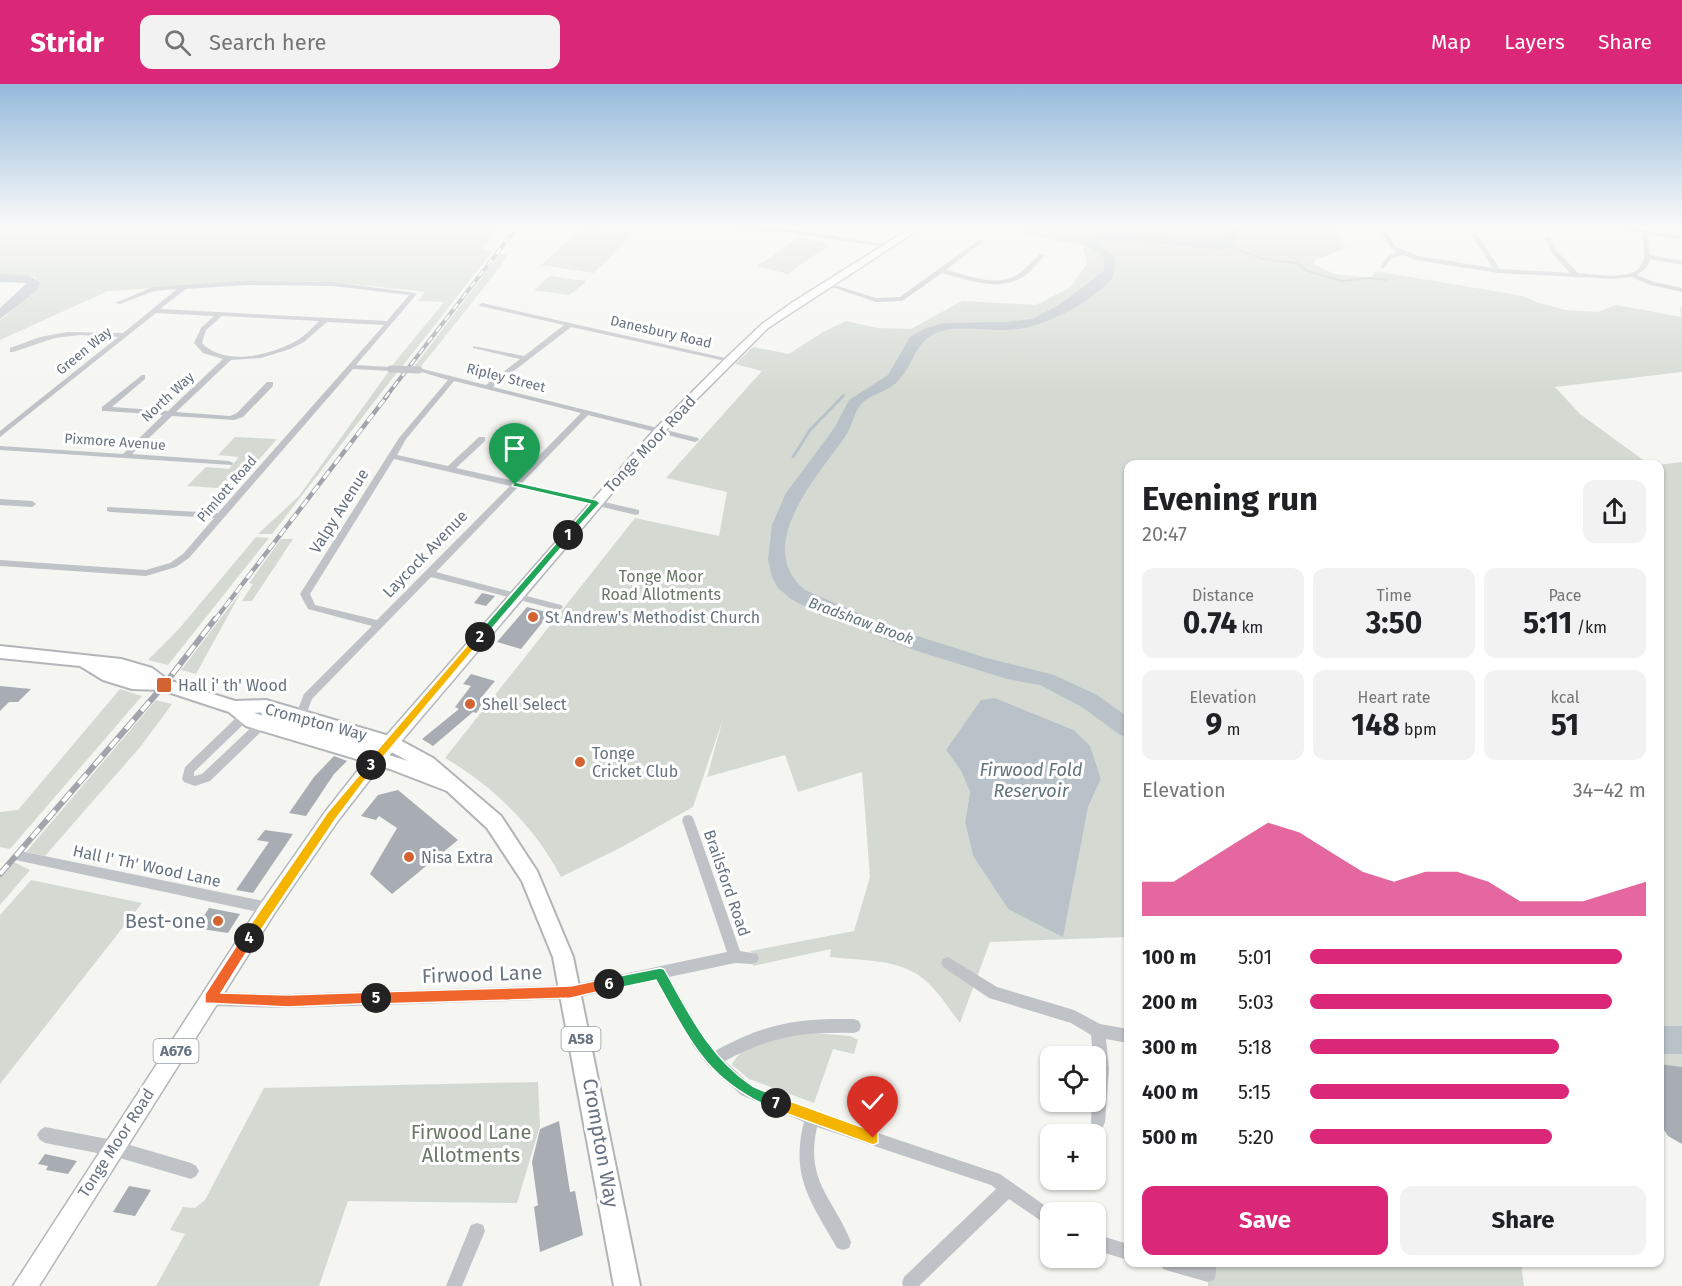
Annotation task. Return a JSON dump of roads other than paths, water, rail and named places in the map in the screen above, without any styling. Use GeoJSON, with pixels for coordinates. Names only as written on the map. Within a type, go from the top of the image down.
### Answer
{"type":"FeatureCollection","features":[{"type":"Feature","properties":{"kind":"highway","name":"Crompton Way"},"geometry":{"type":"LineString","coordinates":[[0,652],[85,663],[109,676],[132,683],[162,684],[240,711],[262,724],[376,759],[453,786]]}},
{"type":"Feature","properties":{"kind":"highway","name":"Crompton Way"},"geometry":{"type":"LineString","coordinates":[[240,711],[266,706],[299,720],[390,743],[418,756],[494,822],[530,877],[563,957],[627,1286]]}},
{"type":"Feature","properties":{"kind":"main road","name":"A676"},"geometry":{"type":"LineString","coordinates":[[730,360],[774,319],[829,282]]}},
{"type":"Feature","properties":{"kind":"main road","name":"Tonge Moor Road"},"geometry":{"type":"LineString","coordinates":[[25,1286],[268,908],[331,817],[376,759],[596,503],[659,431],[730,360]]}},
{"type":"Feature","properties":{"kind":"main road"},"geometry":{"type":"LineString","coordinates":[[299,720],[372,747],[377,750],[376,759]]}},
{"type":"Feature","properties":{"kind":"street"},"geometry":{"type":"LineString","coordinates":[[826,284],[870,298],[896,300],[907,297],[927,282]]}},
{"type":"Feature","properties":{"kind":"street"},"geometry":{"type":"LineString","coordinates":[[1648,282],[1682,290]]}},
{"type":"Feature","properties":{"kind":"street","name":"Pimlott Road"},"geometry":{"type":"LineString","coordinates":[[0,563],[154,572],[181,561],[414,296],[412,293],[399,291],[315,284],[184,286]]}},
{"type":"Feature","properties":{"kind":"street"},"geometry":{"type":"LineString","coordinates":[[118,303],[147,291],[184,286]]}},
{"type":"Feature","properties":{"kind":"street","name":"Green Way"},"geometry":{"type":"LineString","coordinates":[[0,435],[184,286]]}},
{"type":"Feature","properties":{"kind":"street","name":"Danesbury Road"},"geometry":{"type":"LineString","coordinates":[[482,305],[730,360]]}},
{"type":"Feature","properties":{"kind":"street"},"geometry":{"type":"LineString","coordinates":[[155,311],[390,323]]}},
{"type":"Feature","properties":{"kind":"street"},"geometry":{"type":"LineString","coordinates":[[221,314],[203,329],[198,343],[208,354],[229,358],[248,357],[284,349],[298,343],[326,319]]}},
{"type":"Feature","properties":{"kind":"street"},"geometry":{"type":"LineString","coordinates":[[488,387],[570,324]]}},
{"type":"Feature","properties":{"kind":"street"},"geometry":{"type":"LineString","coordinates":[[13,350],[43,337],[64,333],[124,335]]}},
{"type":"Feature","properties":{"kind":"street"},"geometry":{"type":"LineString","coordinates":[[475,347],[526,358]]}},
{"type":"Feature","properties":{"kind":"street","name":"North Way"},"geometry":{"type":"LineString","coordinates":[[125,456],[229,358]]}},
{"type":"Feature","properties":{"kind":"street","name":"Ripley Street"},"geometry":{"type":"LineString","coordinates":[[352,367],[419,370],[695,440]]}},
{"type":"Feature","properties":{"kind":"street"},"geometry":{"type":"LineString","coordinates":[[142,377],[105,409],[168,415],[236,417],[270,384]]}},
{"type":"Feature","properties":{"kind":"street","name":"Valpy Avenue"},"geometry":{"type":"LineString","coordinates":[[379,624],[310,607],[305,600],[305,594],[392,456],[453,378]]}},
{"type":"Feature","properties":{"kind":"street","name":"Laycock Avenue"},"geometry":{"type":"LineString","coordinates":[[299,720],[308,697],[587,412]]}},
{"type":"Feature","properties":{"kind":"street"},"geometry":{"type":"LineString","coordinates":[[450,470],[483,439]]}},
{"type":"Feature","properties":{"kind":"street","name":"Pixmore Avenue"},"geometry":{"type":"LineString","coordinates":[[0,448],[229,463]]}},
{"type":"Feature","properties":{"kind":"street"},"geometry":{"type":"LineString","coordinates":[[392,456],[636,512]]}},
{"type":"Feature","properties":{"kind":"street"},"geometry":{"type":"LineString","coordinates":[[0,502],[32,504]]}},
{"type":"Feature","properties":{"kind":"street"},"geometry":{"type":"LineString","coordinates":[[110,509],[221,516]]}},
{"type":"Feature","properties":{"kind":"street"},"geometry":{"type":"LineString","coordinates":[[430,574],[558,607]]}},
{"type":"Feature","properties":{"kind":"street"},"geometry":{"type":"LineString","coordinates":[[240,711],[189,771],[188,779],[195,781],[206,778],[262,724]]}},
{"type":"Feature","properties":{"kind":"street","name":"Brailsford Road"},"geometry":{"type":"LineString","coordinates":[[688,820],[735,957]]}},
{"type":"Feature","properties":{"kind":"street","name":"Hall I' Th' Wood Lane"},"geometry":{"type":"LineString","coordinates":[[20,856],[268,908]]}},
{"type":"Feature","properties":{"kind":"street","name":"Firwood Lane"},"geometry":{"type":"LineString","coordinates":[[210,999],[288,1001],[571,992],[735,957],[752,958]]}},
{"type":"Feature","properties":{"kind":"street"},"geometry":{"type":"LineString","coordinates":[[948,963],[993,993],[1074,1017],[1098,1031],[1124,1035]]}},
{"type":"Feature","properties":{"kind":"street"},"geometry":{"type":"LineString","coordinates":[[660,974],[698,1041],[713,1060],[746,1090],[812,1118],[995,1179],[1040,1212]]}},
{"type":"Feature","properties":{"kind":"street"},"geometry":{"type":"LineString","coordinates":[[713,1060],[751,1039],[789,1026],[854,1026]]}},
{"type":"Feature","properties":{"kind":"street"},"geometry":{"type":"LineString","coordinates":[[1098,1031],[1102,1069],[1098,1122]]}},
{"type":"Feature","properties":{"kind":"street"},"geometry":{"type":"LineString","coordinates":[[812,1118],[806,1150],[807,1167],[812,1185],[843,1242]]}},
{"type":"Feature","properties":{"kind":"street"},"geometry":{"type":"LineString","coordinates":[[45,1135],[113,1148],[191,1172]]}},
{"type":"Feature","properties":{"kind":"street"},"geometry":{"type":"LineString","coordinates":[[910,1283],[1008,1189]]}},
{"type":"Feature","properties":{"kind":"street"},"geometry":{"type":"LineString","coordinates":[[454,1286],[477,1231]]}},
{"type":"Feature","properties":{"kind":"street"},"geometry":{"type":"LineString","coordinates":[[1106,1245],[1124,1251]]}},
{"type":"Feature","properties":{"kind":"water","name":"Firwood Fold Reservoir"},"geometry":{"type":"Polygon","coordinates":[[[995,698],[1074,730],[1090,746],[1101,779],[1088,807],[1063,937],[1008,909],[973,856],[965,822],[970,792],[961,771],[946,750],[981,700],[995,698]]]}},
{"type":"Feature","properties":{"kind":"waterway"},"geometry":{"type":"LineString","coordinates":[[0,315],[32,287],[34,282]]}},
{"type":"Feature","properties":{"kind":"waterway","name":"Bradshaw Brook"},"geometry":{"type":"LineString","coordinates":[[1100,282],[1054,313],[1036,322],[1006,326],[943,327],[929,331],[915,340],[893,378],[854,403],[843,428],[795,493],[783,518],[777,551],[781,577],[785,584],[798,595],[888,634],[987,665],[1047,680],[1089,701],[1124,726]]}},
{"type":"Feature","properties":{"kind":"waterway"},"geometry":{"type":"LineString","coordinates":[[793,457],[810,430],[843,396]]}},
{"type":"Feature","properties":{"kind":"waterway","name":"Bradshaw Brook"},"geometry":{"type":"LineString","coordinates":[[1664,1040],[1682,1040]]}},
{"type":"Feature","properties":{"kind":"railway"},"geometry":{"type":"LineString","coordinates":[[385,398],[475,282]]}},
{"type":"Feature","properties":{"kind":"railway"},"geometry":{"type":"LineString","coordinates":[[214,621],[387,396]]}},
{"type":"Feature","properties":{"kind":"railway"},"geometry":{"type":"LineString","coordinates":[[0,874],[164,685],[215,619]]}},
{"type":"Feature","properties":{"kind":"place","name":"St Andrew's Methodist Church"},"geometry":{"type":"Point","coordinates":[533,617]}},
{"type":"Feature","properties":{"kind":"place","name":"Hall i' th' Wood"},"geometry":{"type":"Point","coordinates":[164,685]}},
{"type":"Feature","properties":{"kind":"place","name":"Shell Select"},"geometry":{"type":"Point","coordinates":[470,704]}},
{"type":"Feature","properties":{"kind":"place","name":"Tonge Cricket Club"},"geometry":{"type":"Point","coordinates":[580,762]}},
{"type":"Feature","properties":{"kind":"place","name":"Nisa Extra"},"geometry":{"type":"Point","coordinates":[409,857]}},
{"type":"Feature","properties":{"kind":"place","name":"Best-one"},"geometry":{"type":"Point","coordinates":[218,921]}},
{"type":"Feature","properties":{"kind":"park label","name":"Tonge Moor Road Allotments"},"geometry":{"type":"Point","coordinates":[661,585]}},
{"type":"Feature","properties":{"kind":"park label","name":"Firwood Lane Allotments"},"geometry":{"type":"Point","coordinates":[471,1144]}}]}
